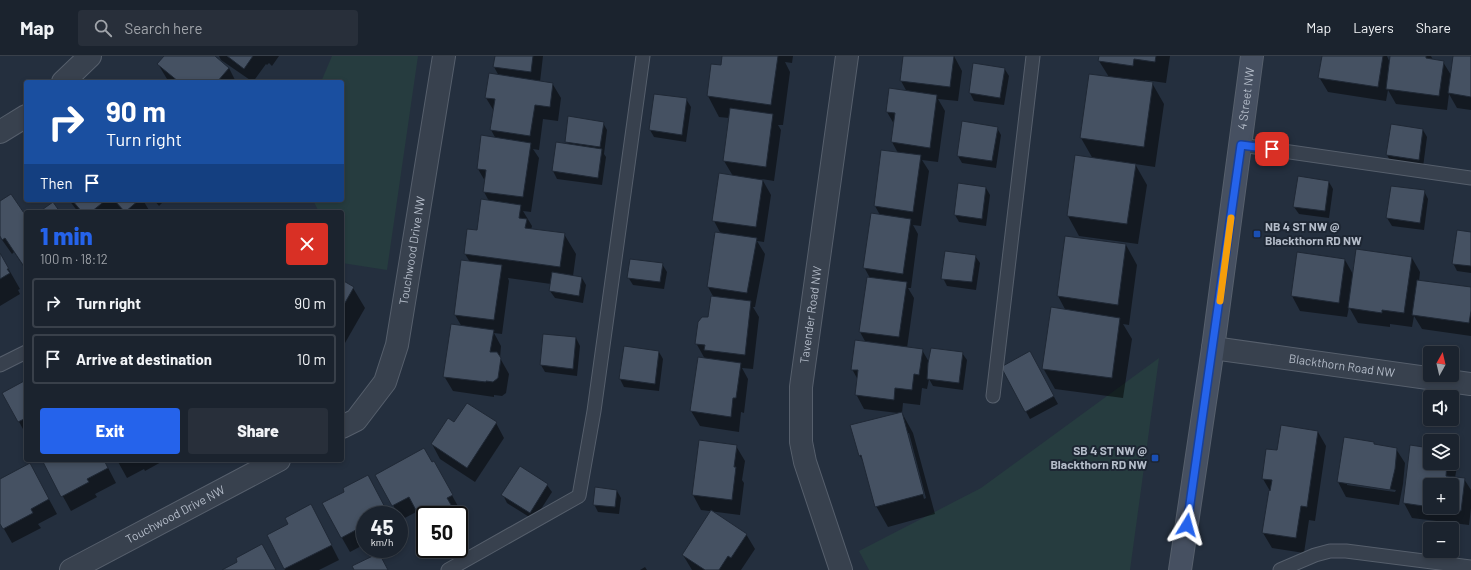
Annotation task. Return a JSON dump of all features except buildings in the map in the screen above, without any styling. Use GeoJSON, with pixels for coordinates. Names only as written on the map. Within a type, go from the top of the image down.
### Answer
{"type":"FeatureCollection","features":[{"type":"Feature","properties":{"kind":"main road","name":"4 Street NW"},"geometry":{"type":"LineString","coordinates":[[1180,570],[1213,348],[1252,56]]}},
{"type":"Feature","properties":{"kind":"street"},"geometry":{"type":"LineString","coordinates":[[65,80],[90,56]]}},
{"type":"Feature","properties":{"kind":"street","name":"Touchwood Drive NW"},"geometry":{"type":"LineString","coordinates":[[344,426],[356,420],[385,382],[397,345],[444,56]]}},
{"type":"Feature","properties":{"kind":"street","name":"Tavender Road NW"},"geometry":{"type":"LineString","coordinates":[[841,570],[805,462],[801,442],[801,387],[847,56]]}},
{"type":"Feature","properties":{"kind":"street"},"geometry":{"type":"LineString","coordinates":[[0,132],[24,117]]}},
{"type":"Feature","properties":{"kind":"street","name":"Blackthorn Road NW"},"geometry":{"type":"LineString","coordinates":[[1213,348],[1471,384]]}},
{"type":"Feature","properties":{"kind":"street","name":"Touchwood Drive NW"},"geometry":{"type":"LineString","coordinates":[[71,570],[276,462]]}},
{"type":"Feature","properties":{"kind":"lane"},"geometry":{"type":"LineString","coordinates":[[448,570],[579,496],[594,411],[643,56]]}},
{"type":"Feature","properties":{"kind":"lane"},"geometry":{"type":"LineString","coordinates":[[993,396],[1033,56]]}},
{"type":"Feature","properties":{"kind":"lane"},"geometry":{"type":"LineString","coordinates":[[1241,145],[1471,178]]}},
{"type":"Feature","properties":{"kind":"lane"},"geometry":{"type":"LineString","coordinates":[[0,365],[24,353]]}},
{"type":"Feature","properties":{"kind":"lane"},"geometry":{"type":"LineString","coordinates":[[1280,570],[1316,555],[1330,551],[1346,551],[1471,567]]}},
{"type":"Feature","properties":{"kind":"green space"},"geometry":{"type":"Polygon","coordinates":[[[332,56],[418,56],[387,270],[344,263],[344,210],[318,210],[314,202],[344,202],[344,80],[322,80],[332,56]]]}},
{"type":"Feature","properties":{"kind":"green space"},"geometry":{"type":"Polygon","coordinates":[[[1159,358],[1130,570],[869,570],[859,551],[981,488],[1159,358]]]}},
{"type":"Feature","properties":{"kind":"slow traffic"},"geometry":{"type":"LineString","coordinates":[[1220,301],[1231,218]]}},
{"type":"Feature","properties":{"kind":"place","name":"NB 4 ST NW @ Blackthorn RD NW"},"geometry":{"type":"Point","coordinates":[1257,234]}},
{"type":"Feature","properties":{"kind":"place","name":"SB 4 ST NW @ Blackthorn RD NW"},"geometry":{"type":"Point","coordinates":[1155,458]}},
{"type":"Feature","properties":{"kind":"route"},"geometry":{"type":"LineString","coordinates":[[1187,525],[1241,145],[1272,149]]}}]}
